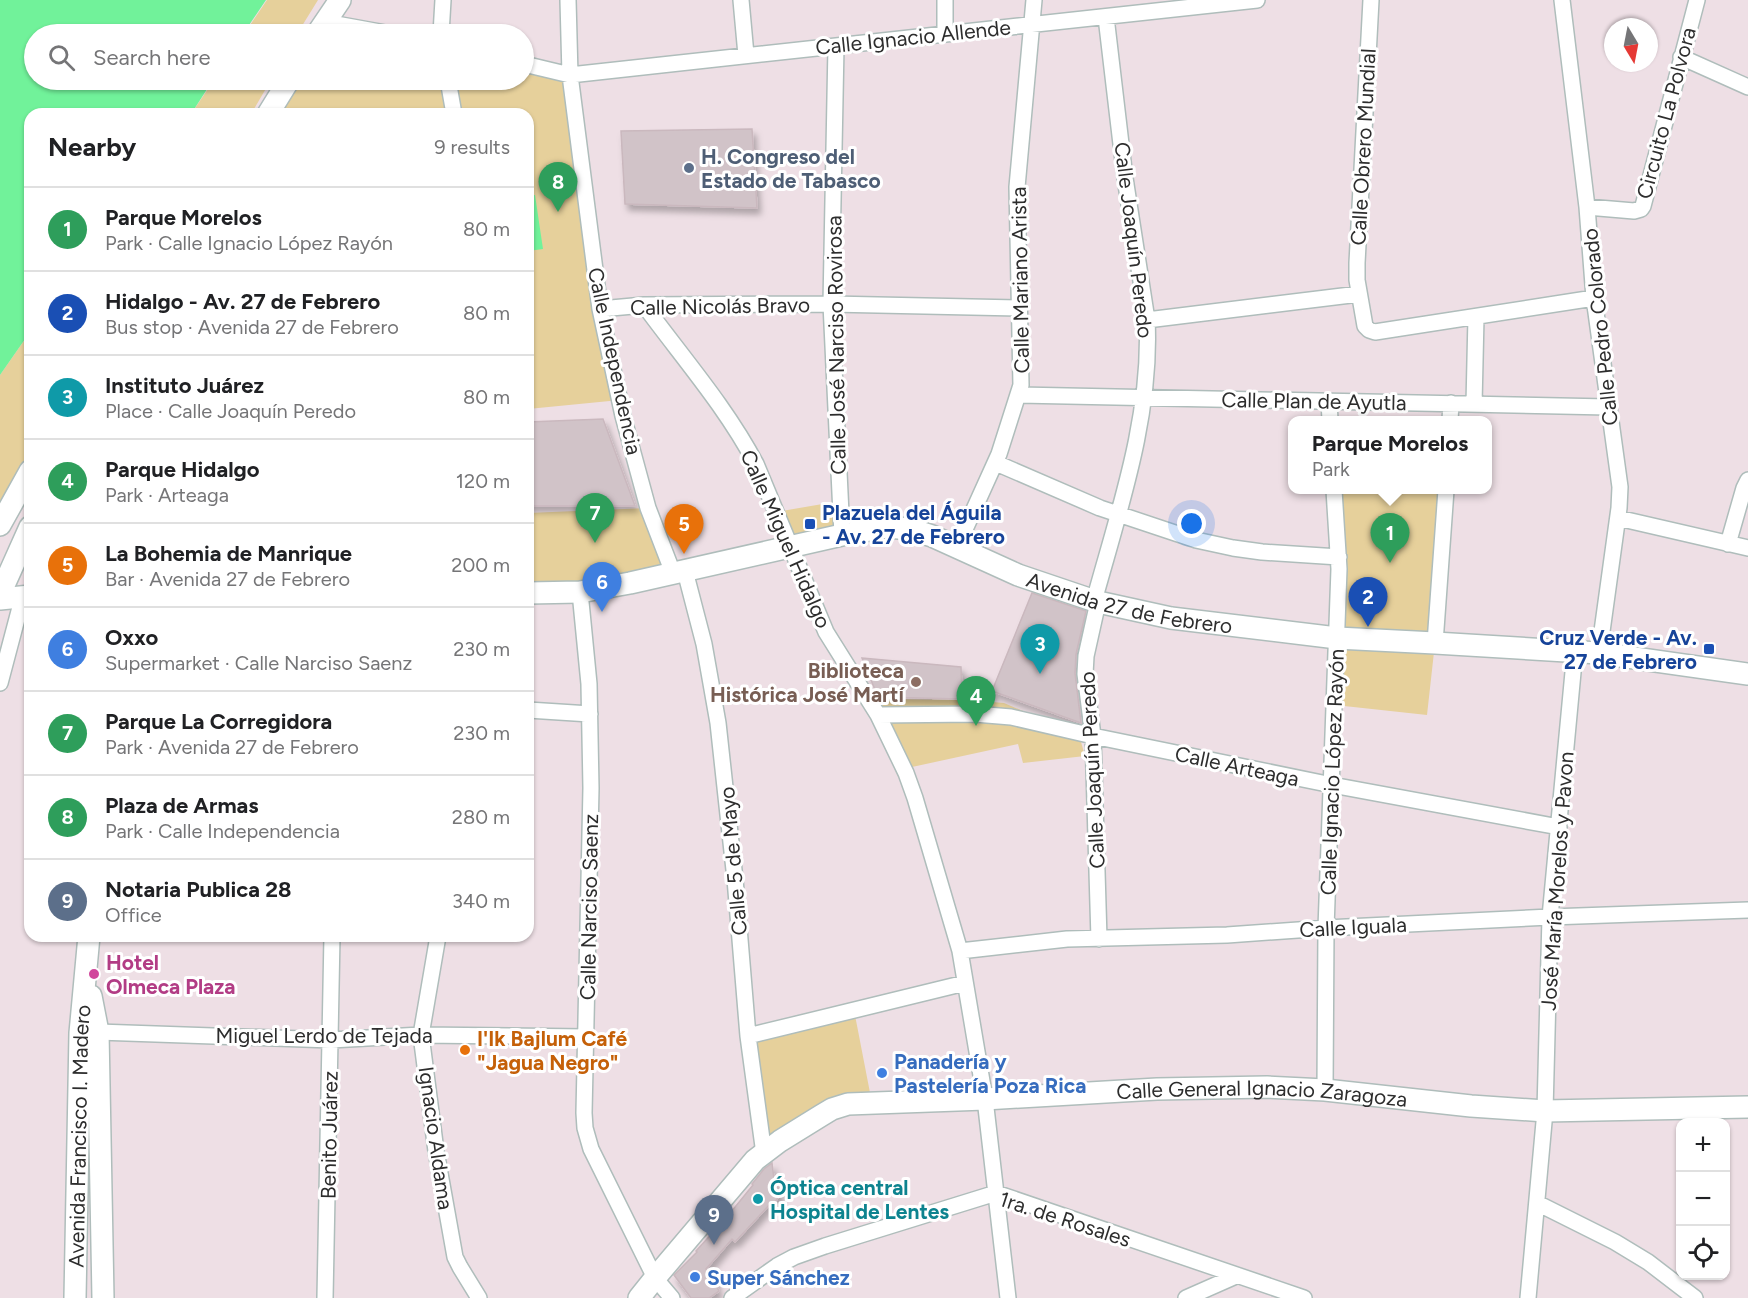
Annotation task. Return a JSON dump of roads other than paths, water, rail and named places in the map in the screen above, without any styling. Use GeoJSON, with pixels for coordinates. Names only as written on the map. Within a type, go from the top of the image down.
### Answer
{"type":"FeatureCollection","features":[{"type":"Feature","properties":{"kind":"street"},"geometry":{"type":"LineString","coordinates":[[324,24],[340,0]]}},
{"type":"Feature","properties":{"kind":"street"},"geometry":{"type":"LineString","coordinates":[[442,24],[443,0]]}},
{"type":"Feature","properties":{"kind":"street","name":"Calle Independencia"},"geometry":{"type":"LineString","coordinates":[[568,0],[570,75],[600,309],[623,416],[648,508],[679,572]]}},
{"type":"Feature","properties":{"kind":"street"},"geometry":{"type":"LineString","coordinates":[[741,0],[746,55]]}},
{"type":"Feature","properties":{"kind":"street"},"geometry":{"type":"LineString","coordinates":[[945,0],[945,33]]}},
{"type":"Feature","properties":{"kind":"street","name":"Calle Mariano Arista"},"geometry":{"type":"LineString","coordinates":[[957,547],[996,463],[1022,381],[1017,187],[1034,0]]}},
{"type":"Feature","properties":{"kind":"street","name":"Calle Ignacio Allende"},"geometry":{"type":"LineString","coordinates":[[570,75],[1257,0]]}},
{"type":"Feature","properties":{"kind":"street","name":"Calle Obrero Mundial"},"geometry":{"type":"LineString","coordinates":[[1371,0],[1356,263],[1365,326],[1373,332],[1594,298]]}},
{"type":"Feature","properties":{"kind":"street","name":"Calle Pedro Colorado"},"geometry":{"type":"LineString","coordinates":[[1562,0],[1587,207],[1594,298],[1620,487],[1618,518],[1599,654]]}},
{"type":"Feature","properties":{"kind":"street","name":"Circuito La Polvora"},"geometry":{"type":"LineString","coordinates":[[1587,207],[1634,211],[1643,206],[1697,0]]}},
{"type":"Feature","properties":{"kind":"street","name":"Calle Joaquín Peredo"},"geometry":{"type":"LineString","coordinates":[[1099,939],[1093,736],[1085,674],[1086,656],[1096,602],[1138,433],[1148,343],[1147,320],[1125,178],[1106,17]]}},
{"type":"Feature","properties":{"kind":"street","name":"Calle José Narciso Rovirosa"},"geometry":{"type":"LineString","coordinates":[[836,46],[831,304],[842,535]]}},
{"type":"Feature","properties":{"kind":"street"},"geometry":{"type":"LineString","coordinates":[[1681,57],[1748,87]]}},
{"type":"Feature","properties":{"kind":"street"},"geometry":{"type":"LineString","coordinates":[[534,66],[570,75]]}},
{"type":"Feature","properties":{"kind":"street"},"geometry":{"type":"LineString","coordinates":[[272,108],[283,90]]}},
{"type":"Feature","properties":{"kind":"street"},"geometry":{"type":"LineString","coordinates":[[450,90],[453,108]]}},
{"type":"Feature","properties":{"kind":"street"},"geometry":{"type":"LineString","coordinates":[[1147,320],[1359,294]]}},
{"type":"Feature","properties":{"kind":"street","name":"Calle Nicolás Bravo"},"geometry":{"type":"LineString","coordinates":[[600,309],[644,305],[831,304],[1020,308]]}},
{"type":"Feature","properties":{"kind":"street","name":"Calle Miguel Hidalgo"},"geometry":{"type":"LineString","coordinates":[[644,305],[746,446],[765,485],[826,632],[878,715],[906,772],[960,951],[985,1099],[1008,1298]]}},
{"type":"Feature","properties":{"kind":"street"},"geometry":{"type":"LineString","coordinates":[[1474,404],[1476,317]]}},
{"type":"Feature","properties":{"kind":"street","name":"Calle Plan de Ayutla"},"geometry":{"type":"LineString","coordinates":[[1019,395],[1608,407]]}},
{"type":"Feature","properties":{"kind":"street"},"geometry":{"type":"LineString","coordinates":[[1329,401],[1330,416]]}},
{"type":"Feature","properties":{"kind":"street"},"geometry":{"type":"LineString","coordinates":[[1450,416],[1451,403]]}},
{"type":"Feature","properties":{"kind":"street"},"geometry":{"type":"LineString","coordinates":[[996,463],[1118,514],[1196,540],[1279,554],[1339,557]]}},
{"type":"Feature","properties":{"kind":"street"},"geometry":{"type":"LineString","coordinates":[[1728,544],[1748,480]]}},
{"type":"Feature","properties":{"kind":"street"},"geometry":{"type":"LineString","coordinates":[[0,525],[24,482]]}},
{"type":"Feature","properties":{"kind":"street","name":"Calle Ignacio López Rayón"},"geometry":{"type":"LineString","coordinates":[[1325,1090],[1326,928],[1339,557],[1334,494]]}},
{"type":"Feature","properties":{"kind":"street"},"geometry":{"type":"LineString","coordinates":[[1435,643],[1446,494]]}},
{"type":"Feature","properties":{"kind":"street"},"geometry":{"type":"LineString","coordinates":[[1618,518],[1748,549]]}},
{"type":"Feature","properties":{"kind":"street","name":"Avenida 27 de Febrero"},"geometry":{"type":"LineString","coordinates":[[534,593],[580,592],[842,535],[898,527],[922,532],[1017,575],[1096,602],[1194,621],[1337,638],[1575,651],[1748,674]]}},
{"type":"Feature","properties":{"kind":"street"},"geometry":{"type":"LineString","coordinates":[[0,594],[24,540]]}},
{"type":"Feature","properties":{"kind":"street","name":"Calle 5 de Mayo"},"geometry":{"type":"LineString","coordinates":[[679,572],[706,654],[721,742],[748,1036],[764,1154]]}},
{"type":"Feature","properties":{"kind":"street","name":"Calle Narciso Saenz"},"geometry":{"type":"LineString","coordinates":[[580,592],[587,654],[590,714],[591,812],[584,1113],[587,1139],[654,1278],[672,1298]]}},
{"type":"Feature","properties":{"kind":"street"},"geometry":{"type":"LineString","coordinates":[[0,599],[24,596]]}},
{"type":"Feature","properties":{"kind":"street"},"geometry":{"type":"LineString","coordinates":[[0,683],[24,606]]}},
{"type":"Feature","properties":{"kind":"street","name":"José María Morelos y Pavon"},"geometry":{"type":"LineString","coordinates":[[1528,1298],[1545,1112],[1550,917],[1575,651]]}},
{"type":"Feature","properties":{"kind":"street"},"geometry":{"type":"LineString","coordinates":[[534,710],[590,714]]}},
{"type":"Feature","properties":{"kind":"street","name":"Calle Arteaga"},"geometry":{"type":"LineString","coordinates":[[878,715],[993,714],[1332,785],[1559,827]]}},
{"type":"Feature","properties":{"kind":"street","name":"Calle Iguala"},"geometry":{"type":"LineString","coordinates":[[960,951],[1047,940],[1240,934],[1550,917],[1748,910]]}},
{"type":"Feature","properties":{"kind":"street","name":"Avenida Francisco I. Madero"},"geometry":{"type":"LineString","coordinates":[[75,1298],[80,1033],[89,942]]}},
{"type":"Feature","properties":{"kind":"street","name":"Benito Juárez"},"geometry":{"type":"LineString","coordinates":[[326,1298],[332,942]]}},
{"type":"Feature","properties":{"kind":"street","name":"Ignacio Aldama"},"geometry":{"type":"LineString","coordinates":[[437,942],[421,1035],[438,1161],[455,1257],[479,1298]]}},
{"type":"Feature","properties":{"kind":"street","name":"Avenida Francisco I. Madero"},"geometry":{"type":"LineString","coordinates":[[86,976],[98,1032],[103,1298]]}},
{"type":"Feature","properties":{"kind":"street"},"geometry":{"type":"LineString","coordinates":[[748,1036],[965,983]]}},
{"type":"Feature","properties":{"kind":"street","name":"Miguel Lerdo de Tejada"},"geometry":{"type":"LineString","coordinates":[[98,1032],[331,1040],[421,1035],[586,1037]]}},
{"type":"Feature","properties":{"kind":"street","name":"Calle General Ignacio Zaragoza"},"geometry":{"type":"LineString","coordinates":[[639,1298],[746,1170],[798,1130],[840,1106],[1157,1089],[1267,1087],[1386,1095],[1471,1106],[1545,1112],[1748,1107]]}},
{"type":"Feature","properties":{"kind":"street","name":"1ra. de Rosales"},"geometry":{"type":"LineString","coordinates":[[732,1298],[777,1266],[794,1257],[996,1193],[1304,1298]]}},
{"type":"Feature","properties":{"kind":"street"},"geometry":{"type":"LineString","coordinates":[[1537,1203],[1648,1262],[1695,1298]]}},
{"type":"Feature","properties":{"kind":"street"},"geometry":{"type":"LineString","coordinates":[[1186,1298],[1236,1276]]}},
{"type":"Feature","properties":{"kind":"place","name":"H. Congreso del Estado de Tabasco"},"geometry":{"type":"Point","coordinates":[689,168]}},
{"type":"Feature","properties":{"kind":"place","name":"Plaza de Armas"},"geometry":{"type":"Point","coordinates":[558,212]}},
{"type":"Feature","properties":{"kind":"place","name":"Plazuela del Águila - Av. 27 de Febrero"},"geometry":{"type":"Point","coordinates":[810,524]}},
{"type":"Feature","properties":{"kind":"place","name":"Parque La Corregidora"},"geometry":{"type":"Point","coordinates":[595,543]}},
{"type":"Feature","properties":{"kind":"place","name":"La Bohemia de Manrique"},"geometry":{"type":"Point","coordinates":[684,554]}},
{"type":"Feature","properties":{"kind":"place","name":"Parque Morelos"},"geometry":{"type":"Point","coordinates":[1390,563]}},
{"type":"Feature","properties":{"kind":"place","name":"Oxxo"},"geometry":{"type":"Point","coordinates":[602,612]}},
{"type":"Feature","properties":{"kind":"place","name":"Hidalgo - Av. 27 de Febrero"},"geometry":{"type":"Point","coordinates":[1368,627]}},
{"type":"Feature","properties":{"kind":"place","name":"Cruz Verde - Av. 27 de Febrero"},"geometry":{"type":"Point","coordinates":[1709,649]}},
{"type":"Feature","properties":{"kind":"place","name":"Instituto Juárez"},"geometry":{"type":"Point","coordinates":[1040,674]}},
{"type":"Feature","properties":{"kind":"place","name":"Biblioteca Histórica José Martí"},"geometry":{"type":"Point","coordinates":[916,682]}},
{"type":"Feature","properties":{"kind":"place","name":"Parque Hidalgo"},"geometry":{"type":"Point","coordinates":[976,726]}},
{"type":"Feature","properties":{"kind":"place","name":"Hotel Olmeca Plaza"},"geometry":{"type":"Point","coordinates":[94,974]}},
{"type":"Feature","properties":{"kind":"place","name":"I'Ik Bajlum Café \"Jagua Negro\""},"geometry":{"type":"Point","coordinates":[465,1050]}},
{"type":"Feature","properties":{"kind":"place","name":"Panadería y Pastelería Poza Rica"},"geometry":{"type":"Point","coordinates":[882,1073]}},
{"type":"Feature","properties":{"kind":"place","name":"Óptica central Hospital de Lentes"},"geometry":{"type":"Point","coordinates":[758,1199]}},
{"type":"Feature","properties":{"kind":"place","name":"Notaria Publica 28"},"geometry":{"type":"Point","coordinates":[714,1245]}},
{"type":"Feature","properties":{"kind":"place","name":"Super Sánchez"},"geometry":{"type":"Point","coordinates":[695,1277]}}]}
